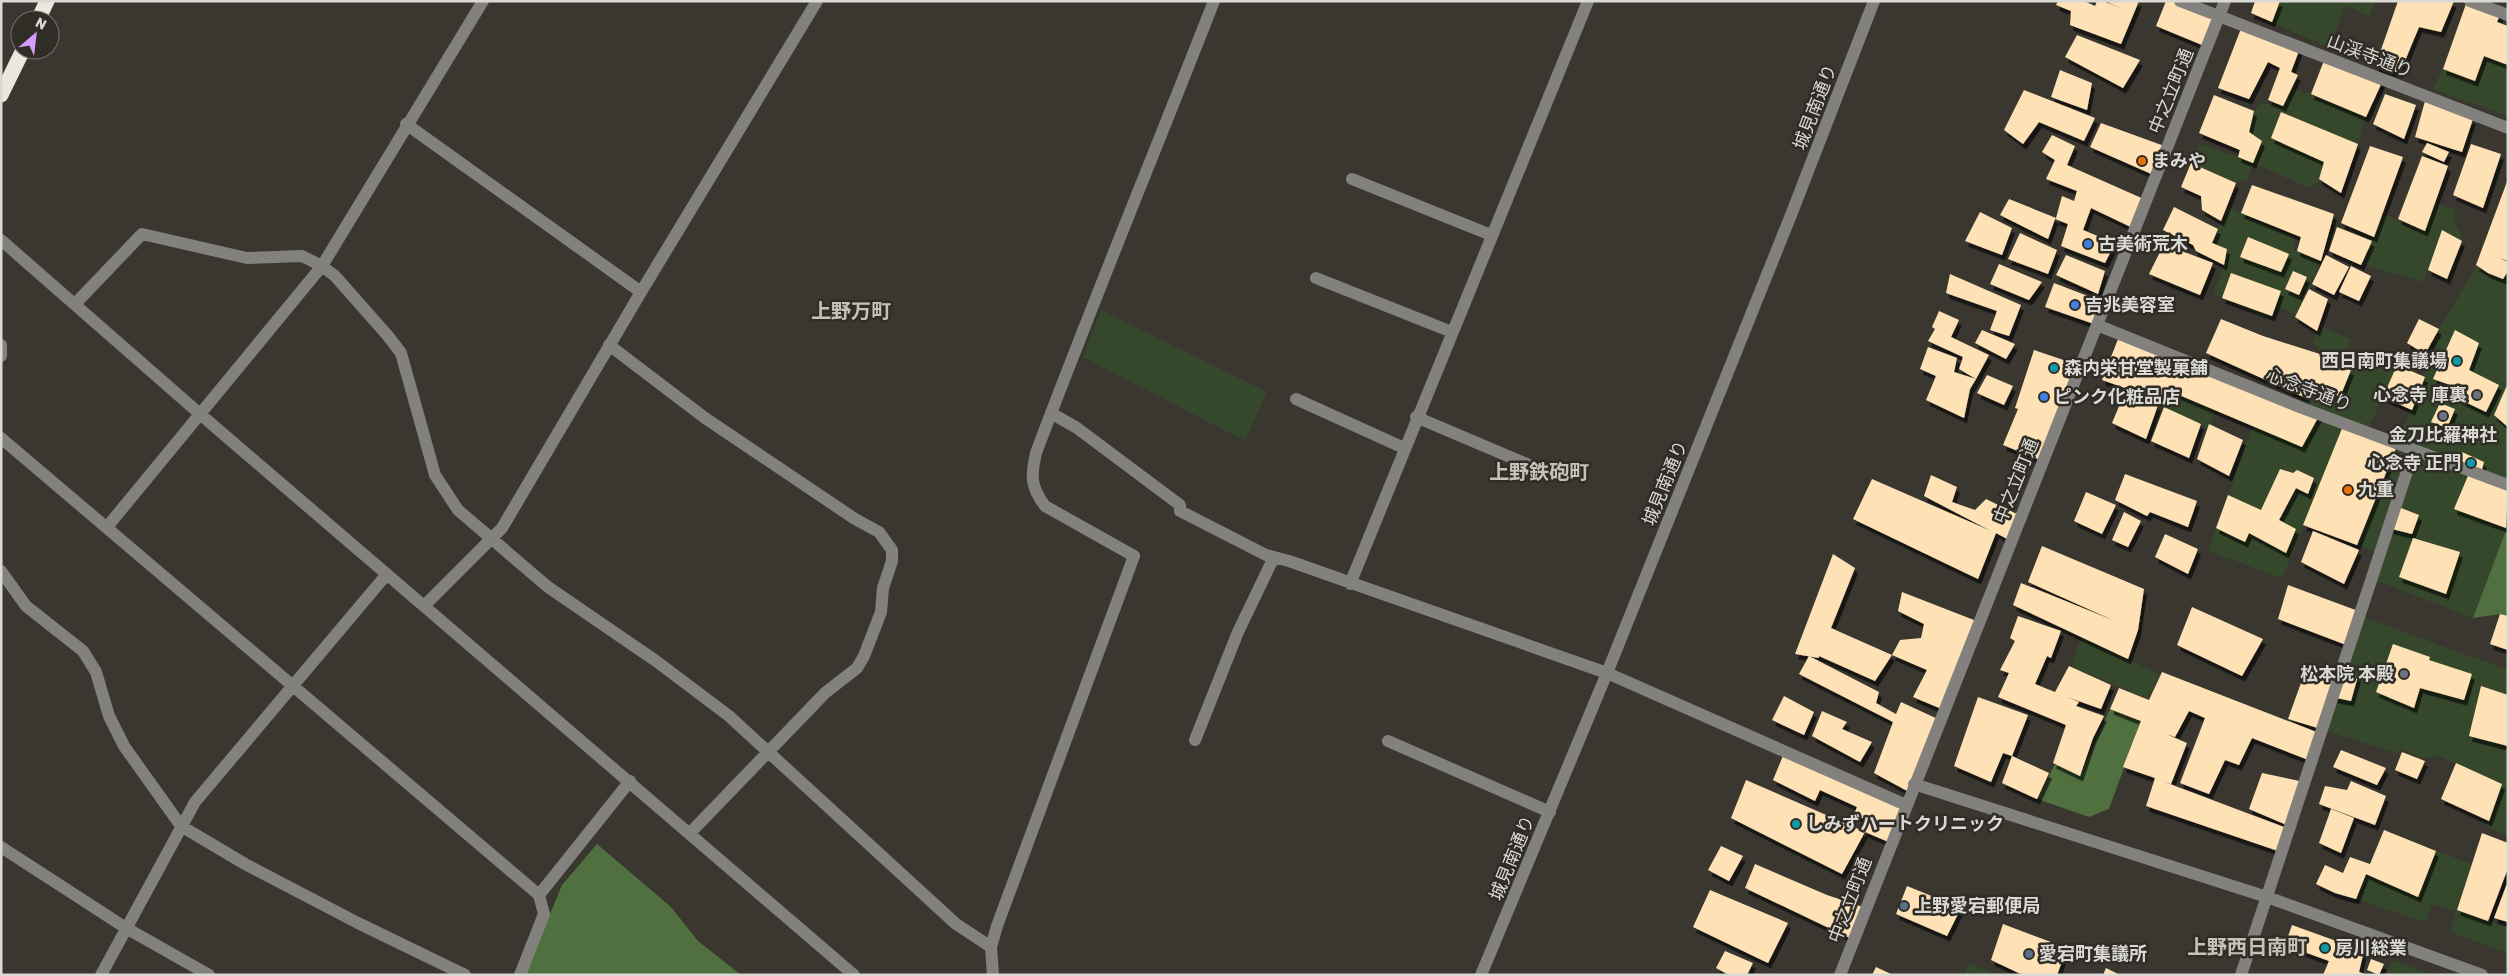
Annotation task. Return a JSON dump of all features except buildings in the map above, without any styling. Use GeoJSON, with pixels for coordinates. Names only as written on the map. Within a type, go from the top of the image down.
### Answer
{"type":"FeatureCollection","features":[{"type":"Feature","properties":{"kind":"highway"},"geometry":{"type":"LineString","coordinates":[[1,95],[18,60]]}},
{"type":"Feature","properties":{"kind":"street"},"geometry":{"type":"LineString","coordinates":[[107,527],[322,266],[406,124],[483,1]]}},
{"type":"Feature","properties":{"kind":"street"},"geometry":{"type":"LineString","coordinates":[[425,605],[502,528],[641,292],[817,1]]}},
{"type":"Feature","properties":{"kind":"street"},"geometry":{"type":"LineString","coordinates":[[993,975],[991,947],[996,926],[1134,556],[1045,506],[1037,495],[1031,475],[1036,453],[1089,311],[1139,194],[1214,1]]}},
{"type":"Feature","properties":{"kind":"street"},"geometry":{"type":"LineString","coordinates":[[1350,584],[1416,417],[1588,1]]}},
{"type":"Feature","properties":{"kind":"street","name":"城見南通り"},"geometry":{"type":"LineString","coordinates":[[1481,975],[1607,673],[1791,215],[1874,1]]}},
{"type":"Feature","properties":{"kind":"street","name":"山渓寺通り"},"geometry":{"type":"LineString","coordinates":[[2180,1],[2508,128]]}},
{"type":"Feature","properties":{"kind":"street","name":"中之立町通"},"geometry":{"type":"LineString","coordinates":[[1840,975],[2225,1]]}},
{"type":"Feature","properties":{"kind":"street"},"geometry":{"type":"LineString","coordinates":[[2470,1],[2508,15]]}},
{"type":"Feature","properties":{"kind":"street"},"geometry":{"type":"LineString","coordinates":[[406,124],[641,292]]}},
{"type":"Feature","properties":{"kind":"street"},"geometry":{"type":"LineString","coordinates":[[1352,179],[1491,235]]}},
{"type":"Feature","properties":{"kind":"street"},"geometry":{"type":"LineString","coordinates":[[75,304],[142,234],[247,258],[302,256],[322,266],[335,276],[401,353],[435,475],[458,510],[548,587],[656,661],[729,716],[768,754],[956,924],[991,947]]}},
{"type":"Feature","properties":{"kind":"street"},"geometry":{"type":"LineString","coordinates":[[1,240],[200,414],[425,605],[854,975]]}},
{"type":"Feature","properties":{"kind":"street"},"geometry":{"type":"LineString","coordinates":[[1316,278],[1452,332]]}},
{"type":"Feature","properties":{"kind":"street","name":"心念寺通り"},"geometry":{"type":"LineString","coordinates":[[2097,325],[2508,486]]}},
{"type":"Feature","properties":{"kind":"street"},"geometry":{"type":"LineString","coordinates":[[1,345],[1,356]]}},
{"type":"Feature","properties":{"kind":"street"},"geometry":{"type":"LineString","coordinates":[[610,346],[721,429],[855,519],[879,532],[887,540],[892,550],[881,612],[864,656],[857,668],[825,693],[690,833]]}},
{"type":"Feature","properties":{"kind":"street"},"geometry":{"type":"LineString","coordinates":[[1296,399],[1404,448]]}},
{"type":"Feature","properties":{"kind":"street"},"geometry":{"type":"LineString","coordinates":[[1051,413],[1077,428],[1180,505],[1180,511],[1266,556],[1274,557],[1607,673],[1906,805]]}},
{"type":"Feature","properties":{"kind":"street"},"geometry":{"type":"LineString","coordinates":[[1416,417],[1548,473]]}},
{"type":"Feature","properties":{"kind":"street"},"geometry":{"type":"LineString","coordinates":[[1,438],[539,895],[544,914],[520,975]]}},
{"type":"Feature","properties":{"kind":"street"},"geometry":{"type":"LineString","coordinates":[[2241,975],[2414,450]]}},
{"type":"Feature","properties":{"kind":"street"},"geometry":{"type":"LineString","coordinates":[[1195,740],[1238,632],[1274,557]]}},
{"type":"Feature","properties":{"kind":"street"},"geometry":{"type":"LineString","coordinates":[[1,571],[26,606],[83,651],[96,672],[109,716],[124,746],[181,826],[253,868],[358,923],[465,975]]}},
{"type":"Feature","properties":{"kind":"street"},"geometry":{"type":"LineString","coordinates":[[101,975],[195,802],[387,574]]}},
{"type":"Feature","properties":{"kind":"street"},"geometry":{"type":"LineString","coordinates":[[1388,741],[1550,812]]}},
{"type":"Feature","properties":{"kind":"street"},"geometry":{"type":"LineString","coordinates":[[539,895],[630,781]]}},
{"type":"Feature","properties":{"kind":"street"},"geometry":{"type":"LineString","coordinates":[[1914,784],[2267,897],[2482,975]]}},
{"type":"Feature","properties":{"kind":"street"},"geometry":{"type":"LineString","coordinates":[[1,847],[126,928],[209,975]]}},
{"type":"Feature","properties":{"kind":"green space"},"geometry":{"type":"Polygon","coordinates":[[[2280,1],[2376,1],[2369,16],[2345,5],[2330,48],[2272,22],[2280,1]]]}},
{"type":"Feature","properties":{"kind":"green space"},"geometry":{"type":"Polygon","coordinates":[[[2484,56],[2508,65],[2508,116],[2433,89],[2443,69],[2475,81],[2484,56]]]}},
{"type":"Feature","properties":{"kind":"green space"},"geometry":{"type":"Polygon","coordinates":[[[2291,89],[2311,94],[2366,117],[2358,145],[2281,112],[2273,138],[2324,162],[2320,180],[2310,188],[2253,163],[2247,182],[2240,179],[2236,183],[2190,163],[2199,144],[2253,162],[2261,141],[2249,132],[2254,111],[2260,103],[2283,106],[2291,89]]]}},
{"type":"Feature","properties":{"kind":"green space"},"geometry":{"type":"Polygon","coordinates":[[[2435,203],[2455,209],[2454,222],[2461,233],[2462,241],[2443,231],[2424,282],[2361,264],[2382,214],[2425,231],[2435,203]]]}},
{"type":"Feature","properties":{"kind":"green space"},"geometry":{"type":"Polygon","coordinates":[[[2228,207],[2294,238],[2294,250],[2321,261],[2296,315],[2279,307],[2269,320],[2213,294],[2222,271],[2227,250],[2212,243],[2228,207]]]}},
{"type":"Feature","properties":{"kind":"green space"},"geometry":{"type":"Polygon","coordinates":[[[2477,266],[2504,277],[2508,274],[2508,525],[2473,618],[2372,579],[2416,451],[2397,443],[2424,376],[2439,330],[2468,339],[2439,329],[2477,266]]]}},
{"type":"Feature","properties":{"kind":"green space"},"geometry":{"type":"Polygon","coordinates":[[[1101,310],[1267,392],[1245,441],[1083,357],[1101,310]]]}},
{"type":"Feature","properties":{"kind":"green space"},"geometry":{"type":"Polygon","coordinates":[[[2319,325],[2350,339],[2348,350],[2395,370],[2367,431],[2412,455],[2377,552],[2304,525],[2282,578],[2208,551],[2253,426],[2302,408],[2323,355],[2313,343],[2319,325]]]}},
{"type":"Feature","properties":{"kind":"green space"},"geometry":{"type":"Polygon","coordinates":[[[2158,385],[2216,410],[2208,428],[2149,401],[2158,385]]]}},
{"type":"Feature","properties":{"kind":"green space"},"geometry":{"type":"Polygon","coordinates":[[[2508,525],[2508,616],[2500,614],[2473,618],[2508,525]]]}},
{"type":"Feature","properties":{"kind":"green space"},"geometry":{"type":"Polygon","coordinates":[[[2363,617],[2508,670],[2508,836],[2487,826],[2501,783],[2438,756],[2422,758],[2400,748],[2398,754],[2321,729],[2363,617]]]}},
{"type":"Feature","properties":{"kind":"green space"},"geometry":{"type":"Polygon","coordinates":[[[2081,637],[2160,675],[2148,699],[2072,667],[2081,637]]]}},
{"type":"Feature","properties":{"kind":"green space"},"geometry":{"type":"Polygon","coordinates":[[[2110,709],[2141,721],[2109,809],[2089,817],[2037,799],[2055,764],[2081,774],[2110,709]]]}},
{"type":"Feature","properties":{"kind":"green space"},"geometry":{"type":"Polygon","coordinates":[[[597,844],[671,907],[698,941],[741,975],[525,975],[562,885],[597,844]]]}},
{"type":"Feature","properties":{"kind":"green space"},"geometry":{"type":"Polygon","coordinates":[[[2436,851],[2472,864],[2456,911],[2432,904],[2425,922],[2356,899],[2366,873],[2418,897],[2436,851]]]}},
{"type":"Feature","properties":{"kind":"green space"},"geometry":{"type":"Polygon","coordinates":[[[2457,910],[2508,927],[2508,953],[2450,932],[2457,910]]]}},
{"type":"Feature","properties":{"kind":"green space"},"geometry":{"type":"Polygon","coordinates":[[[2392,960],[2431,974],[2386,975],[2392,960]]]}},
{"type":"Feature","properties":{"kind":"green space"},"geometry":{"type":"Polygon","coordinates":[[[1969,963],[1998,975],[1963,975],[1969,963]]]}},
{"type":"Feature","properties":{"kind":"place","name":"まみや"},"geometry":{"type":"Point","coordinates":[2142,161]}},
{"type":"Feature","properties":{"kind":"place","name":"古美術荒木"},"geometry":{"type":"Point","coordinates":[2088,244]}},
{"type":"Feature","properties":{"kind":"place","name":"吉兆美容室"},"geometry":{"type":"Point","coordinates":[2075,305]}},
{"type":"Feature","properties":{"kind":"place","name":"西日南町集議場"},"geometry":{"type":"Point","coordinates":[2457,361]}},
{"type":"Feature","properties":{"kind":"place","name":"森内栄甘堂製菓舗"},"geometry":{"type":"Point","coordinates":[2054,368]}},
{"type":"Feature","properties":{"kind":"place","name":"心念寺 庫裏"},"geometry":{"type":"Point","coordinates":[2477,395]}},
{"type":"Feature","properties":{"kind":"place","name":"ピンク化粧品店"},"geometry":{"type":"Point","coordinates":[2044,397]}},
{"type":"Feature","properties":{"kind":"place","name":"金刀比羅神社"},"geometry":{"type":"Point","coordinates":[2443,416]}},
{"type":"Feature","properties":{"kind":"place","name":"心念寺 正門"},"geometry":{"type":"Point","coordinates":[2471,463]}},
{"type":"Feature","properties":{"kind":"place","name":"九重"},"geometry":{"type":"Point","coordinates":[2348,490]}},
{"type":"Feature","properties":{"kind":"place","name":"松本院 本殿"},"geometry":{"type":"Point","coordinates":[2404,674]}},
{"type":"Feature","properties":{"kind":"place","name":"しみずハートクリニック"},"geometry":{"type":"Point","coordinates":[1796,824]}},
{"type":"Feature","properties":{"kind":"place","name":"上野愛宕郵便局"},"geometry":{"type":"Point","coordinates":[1904,906]}},
{"type":"Feature","properties":{"kind":"place","name":"房川総業"},"geometry":{"type":"Point","coordinates":[2325,948]}},
{"type":"Feature","properties":{"kind":"place","name":"愛宕町集議所"},"geometry":{"type":"Point","coordinates":[2029,954]}},
{"type":"Feature","properties":{"kind":"district","name":"上野万町"},"geometry":{"type":"Point","coordinates":[851,311]}},
{"type":"Feature","properties":{"kind":"district","name":"上野鉄砲町"},"geometry":{"type":"Point","coordinates":[1539,472]}},
{"type":"Feature","properties":{"kind":"district","name":"上野西日南町"},"geometry":{"type":"Point","coordinates":[2247,947]}}]}
